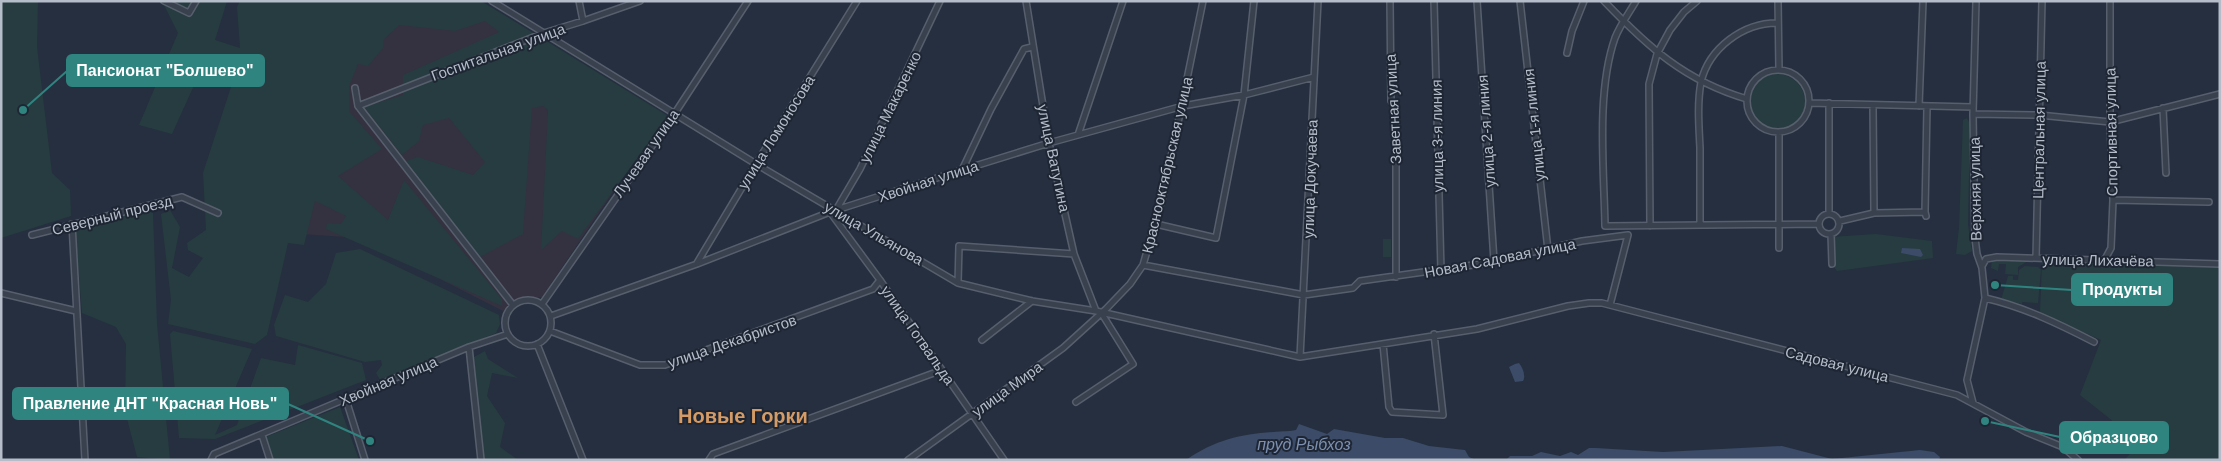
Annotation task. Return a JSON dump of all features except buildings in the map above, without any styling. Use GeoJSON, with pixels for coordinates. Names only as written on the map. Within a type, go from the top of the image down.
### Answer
{"type":"FeatureCollection","features":[{"type":"Feature","properties":{"kind":"street"},"geometry":{"type":"LineString","coordinates":[[164,1],[189,12],[196,1]]}},
{"type":"Feature","properties":{"kind":"street","name":"улица Ульянова"},"geometry":{"type":"LineString","coordinates":[[492,1],[833,211],[958,282],[1032,301],[1099,312],[1300,357]]}},
{"type":"Feature","properties":{"kind":"street"},"geometry":{"type":"LineString","coordinates":[[579,1],[583,22]]}},
{"type":"Feature","properties":{"kind":"street","name":"Госпитальная улица"},"geometry":{"type":"LineString","coordinates":[[358,106],[544,32],[583,22],[640,1]]}},
{"type":"Feature","properties":{"kind":"street","name":"Лучевая улица"},"geometry":{"type":"LineString","coordinates":[[542,304],[675,113],[748,1]]}},
{"type":"Feature","properties":{"kind":"street","name":"улица Ломоносова"},"geometry":{"type":"LineString","coordinates":[[697,264],[756,164],[857,1]]}},
{"type":"Feature","properties":{"kind":"street","name":"улица Макаренко"},"geometry":{"type":"LineString","coordinates":[[833,211],[864,161],[940,1]]}},
{"type":"Feature","properties":{"kind":"street","name":"улица Ватутина"},"geometry":{"type":"LineString","coordinates":[[1026,1],[1049,143],[1074,254],[1099,312],[1133,364],[1076,402]]}},
{"type":"Feature","properties":{"kind":"street"},"geometry":{"type":"LineString","coordinates":[[1078,135],[1123,1]]}},
{"type":"Feature","properties":{"kind":"street","name":"Краснооктябрьская улица"},"geometry":{"type":"LineString","coordinates":[[1099,312],[1130,284],[1144,265],[1156,224],[1183,106],[1202,1]]}},
{"type":"Feature","properties":{"kind":"street"},"geometry":{"type":"LineString","coordinates":[[1156,224],[1216,238],[1244,95],[1254,1]]}},
{"type":"Feature","properties":{"kind":"street","name":"улица Докучаева"},"geometry":{"type":"LineString","coordinates":[[1300,357],[1318,1]]}},
{"type":"Feature","properties":{"kind":"street","name":"Заветная улица"},"geometry":{"type":"LineString","coordinates":[[1390,1],[1390,101],[1396,108],[1396,278]]}},
{"type":"Feature","properties":{"kind":"street","name":"улица 3-я линия"},"geometry":{"type":"LineString","coordinates":[[1434,1],[1441,271]]}},
{"type":"Feature","properties":{"kind":"street","name":"улица 2-я линия"},"geometry":{"type":"LineString","coordinates":[[1477,1],[1494,261]]}},
{"type":"Feature","properties":{"kind":"street","name":"улица 1-я линия"},"geometry":{"type":"LineString","coordinates":[[1520,1],[1548,250]]}},
{"type":"Feature","properties":{"kind":"street"},"geometry":{"type":"LineString","coordinates":[[1567,53],[1572,31],[1584,1]]}},
{"type":"Feature","properties":{"kind":"street"},"geometry":{"type":"LineString","coordinates":[[1604,1],[1657,54],[1702,82],[1724,92],[1747,99]]}},
{"type":"Feature","properties":{"kind":"street"},"geometry":{"type":"LineString","coordinates":[[1636,1],[1615,37],[1603,94],[1605,226],[1819,224]]}},
{"type":"Feature","properties":{"kind":"street"},"geometry":{"type":"LineString","coordinates":[[1650,226],[1649,84],[1657,54],[1670,30],[1684,12],[1697,1]]}},
{"type":"Feature","properties":{"kind":"street"},"geometry":{"type":"LineString","coordinates":[[1778,1],[1779,70]]}},
{"type":"Feature","properties":{"kind":"street"},"geometry":{"type":"LineString","coordinates":[[1919,106],[1923,1]]}},
{"type":"Feature","properties":{"kind":"street","name":"Верхняя улица"},"geometry":{"type":"LineString","coordinates":[[1972,403],[1968,380],[1985,298],[1982,268],[1977,254],[1975,238],[1973,107],[1976,1]]}},
{"type":"Feature","properties":{"kind":"street","name":"Центральная улица"},"geometry":{"type":"LineString","coordinates":[[2036,258],[2042,1]]}},
{"type":"Feature","properties":{"kind":"street","name":"Спортивная улица"},"geometry":{"type":"LineString","coordinates":[[2104,261],[2111,248],[2113,200],[2110,122],[2110,1]]}},
{"type":"Feature","properties":{"kind":"street"},"geometry":{"type":"LineString","coordinates":[[1700,225],[1699,104],[1702,82],[1707,66],[1719,48],[1744,30],[1767,23],[1777,23]]}},
{"type":"Feature","properties":{"kind":"street"},"geometry":{"type":"LineString","coordinates":[[962,170],[991,109],[1024,49],[1032,47]]}},
{"type":"Feature","properties":{"kind":"street"},"geometry":{"type":"LineString","coordinates":[[1779,70],[1791,73],[1801,80],[1807,91],[1809,103],[1806,115],[1799,124],[1788,131],[1779,132],[1764,129],[1754,122],[1748,111],[1747,99],[1750,87],[1757,78],[1768,72],[1779,70]]}},
{"type":"Feature","properties":{"kind":"street","name":"Хвойная улица"},"geometry":{"type":"LineString","coordinates":[[551,316],[697,264],[833,211],[962,170],[1049,143],[1183,106],[1244,95],[1314,77]]}},
{"type":"Feature","properties":{"kind":"street"},"geometry":{"type":"LineString","coordinates":[[355,88],[358,106],[513,305]]}},
{"type":"Feature","properties":{"kind":"street"},"geometry":{"type":"LineString","coordinates":[[1973,114],[2039,115],[2110,122],[2220,94]]}},
{"type":"Feature","properties":{"kind":"street"},"geometry":{"type":"LineString","coordinates":[[1809,103],[1973,107]]}},
{"type":"Feature","properties":{"kind":"street"},"geometry":{"type":"LineString","coordinates":[[1829,103],[1829,213]]}},
{"type":"Feature","properties":{"kind":"street"},"geometry":{"type":"LineString","coordinates":[[1873,105],[1874,213]]}},
{"type":"Feature","properties":{"kind":"street"},"geometry":{"type":"LineString","coordinates":[[1840,221],[1874,213],[1925,214],[1928,107]]}},
{"type":"Feature","properties":{"kind":"street"},"geometry":{"type":"LineString","coordinates":[[2163,108],[2166,173]]}},
{"type":"Feature","properties":{"kind":"street"},"geometry":{"type":"LineString","coordinates":[[1779,132],[1779,248]]}},
{"type":"Feature","properties":{"kind":"street","name":"Северный проезд"},"geometry":{"type":"LineString","coordinates":[[32,235],[182,197],[218,212]]}},
{"type":"Feature","properties":{"kind":"street"},"geometry":{"type":"LineString","coordinates":[[2113,200],[2209,202]]}},
{"type":"Feature","properties":{"kind":"street","name":"улица Готвальда"},"geometry":{"type":"LineString","coordinates":[[833,211],[1004,460]]}},
{"type":"Feature","properties":{"kind":"street"},"geometry":{"type":"LineString","coordinates":[[1829,213],[1836,215],[1840,221],[1838,230],[1831,234],[1822,232],[1819,224],[1822,216],[1829,213]]}},
{"type":"Feature","properties":{"kind":"street"},"geometry":{"type":"LineString","coordinates":[[72,224],[85,460]]}},
{"type":"Feature","properties":{"kind":"street"},"geometry":{"type":"LineString","coordinates":[[1831,234],[1832,264]]}},
{"type":"Feature","properties":{"kind":"street","name":"Новая Садовая улица"},"geometry":{"type":"LineString","coordinates":[[1304,296],[1353,288],[1360,281],[1441,271],[1548,250],[1582,241],[1628,235],[1610,305]]}},
{"type":"Feature","properties":{"kind":"street"},"geometry":{"type":"LineString","coordinates":[[958,282],[959,246],[1074,254]]}},
{"type":"Feature","properties":{"kind":"street","name":"улица Лихачёва"},"geometry":{"type":"LineString","coordinates":[[1982,268],[1984,261],[1989,258],[2220,264]]}},
{"type":"Feature","properties":{"kind":"street"},"geometry":{"type":"LineString","coordinates":[[1144,265],[1304,296]]}},
{"type":"Feature","properties":{"kind":"street","name":"улица Декабристов"},"geometry":{"type":"LineString","coordinates":[[550,331],[640,365],[665,366],[873,289],[880,280]]}},
{"type":"Feature","properties":{"kind":"street"},"geometry":{"type":"LineString","coordinates":[[1,293],[76,311]]}},
{"type":"Feature","properties":{"kind":"street"},"geometry":{"type":"LineString","coordinates":[[1985,298],[2006,303],[2045,318],[2094,342]]}},
{"type":"Feature","properties":{"kind":"street"},"geometry":{"type":"LineString","coordinates":[[529,299],[542,304],[551,316],[550,331],[543,341],[537,344],[522,345],[514,341],[508,334],[505,326],[506,316],[513,305],[529,299]]}},
{"type":"Feature","properties":{"kind":"street"},"geometry":{"type":"LineString","coordinates":[[982,340],[1032,301]]}},
{"type":"Feature","properties":{"kind":"street","name":"Садовая улица"},"geometry":{"type":"LineString","coordinates":[[1434,334],[1497,324],[1573,305],[1602,303],[1957,395],[2026,432],[2063,447],[2078,460]]}},
{"type":"Feature","properties":{"kind":"street","name":"улица Мира"},"geometry":{"type":"LineString","coordinates":[[908,460],[1063,348],[1099,312]]}},
{"type":"Feature","properties":{"kind":"street","name":"Хвойная улица"},"geometry":{"type":"LineString","coordinates":[[211,460],[214,454],[469,347],[508,334]]}},
{"type":"Feature","properties":{"kind":"street"},"geometry":{"type":"LineString","coordinates":[[1300,357],[1434,334],[1443,415],[1392,412],[1389,407],[1383,344]]}},
{"type":"Feature","properties":{"kind":"street"},"geometry":{"type":"LineString","coordinates":[[537,344],[583,460]]}},
{"type":"Feature","properties":{"kind":"street"},"geometry":{"type":"LineString","coordinates":[[469,347],[481,460]]}},
{"type":"Feature","properties":{"kind":"street"},"geometry":{"type":"LineString","coordinates":[[709,460],[713,454],[942,370]]}},
{"type":"Feature","properties":{"kind":"street"},"geometry":{"type":"LineString","coordinates":[[348,398],[348,406],[365,460]]}},
{"type":"Feature","properties":{"kind":"street"},"geometry":{"type":"LineString","coordinates":[[262,435],[270,460]]}},
{"type":"Feature","properties":{"kind":"shaded area"},"geometry":{"type":"Polygon","coordinates":[[[285,1],[477,1],[665,115],[542,297],[516,301],[503,311],[359,238],[242,230],[285,1]]]}},
{"type":"Feature","properties":{"kind":"green space"},"geometry":{"type":"Polygon","coordinates":[[[1,1],[38,1],[37,47],[52,173],[70,190],[71,216],[1,238],[1,1]]]}},
{"type":"Feature","properties":{"kind":"green space"},"geometry":{"type":"Polygon","coordinates":[[[162,1],[227,1],[215,40],[240,48],[237,7],[240,1],[481,1],[668,116],[578,239],[562,231],[541,250],[548,110],[543,106],[532,108],[523,234],[480,257],[406,161],[418,157],[473,175],[485,162],[449,118],[423,125],[419,141],[402,155],[364,107],[403,95],[403,75],[499,32],[485,21],[455,31],[399,25],[383,40],[383,48],[368,66],[358,64],[349,86],[349,111],[382,149],[338,176],[388,220],[404,180],[502,299],[502,306],[326,229],[327,223],[341,224],[346,216],[315,201],[304,245],[288,243],[267,335],[255,344],[168,324],[171,300],[161,214],[170,210],[180,227],[172,268],[189,277],[203,258],[188,250],[187,243],[206,230],[203,173],[231,87],[216,56],[205,61],[172,134],[139,125],[178,33],[162,1]]]}},
{"type":"Feature","properties":{"kind":"green space"},"geometry":{"type":"Polygon","coordinates":[[[1777,74],[1788,76],[1797,82],[1803,91],[1805,102],[1803,113],[1797,122],[1788,128],[1777,130],[1766,128],[1757,122],[1751,113],[1749,102],[1751,91],[1757,82],[1766,76],[1777,74]]]}},
{"type":"Feature","properties":{"kind":"green space"},"geometry":{"type":"Polygon","coordinates":[[[1967,118],[1970,124],[1968,225],[1972,251],[1965,255],[1956,254],[1959,228],[1963,120],[1967,118]]]}},
{"type":"Feature","properties":{"kind":"green space"},"geometry":{"type":"Polygon","coordinates":[[[145,210],[153,213],[157,324],[170,460],[137,457],[125,411],[126,344],[116,327],[82,313],[75,227],[145,210]]]}},
{"type":"Feature","properties":{"kind":"green space"},"geometry":{"type":"Polygon","coordinates":[[[1876,234],[1932,241],[1933,258],[1837,271],[1833,266],[1831,237],[1876,234]]]}},
{"type":"Feature","properties":{"kind":"green space"},"geometry":{"type":"Polygon","coordinates":[[[1383,239],[1391,239],[1391,257],[1383,257],[1383,239]]]}},
{"type":"Feature","properties":{"kind":"green space"},"geometry":{"type":"Polygon","coordinates":[[[360,249],[499,315],[500,324],[496,333],[380,380],[376,373],[382,365],[381,360],[365,362],[276,336],[274,325],[285,295],[308,302],[326,284],[336,253],[360,249]]]}},
{"type":"Feature","properties":{"kind":"green space"},"geometry":{"type":"Polygon","coordinates":[[[2000,258],[2028,261],[2018,267],[2018,275],[2005,274],[2006,264],[1999,264],[1998,271],[1991,268],[1992,260],[2000,258]]]}},
{"type":"Feature","properties":{"kind":"green space"},"geometry":{"type":"Polygon","coordinates":[[[2042,262],[2218,265],[2220,460],[2124,460],[2132,452],[2114,422],[2080,395],[2101,340],[2040,313],[2042,262]]]}},
{"type":"Feature","properties":{"kind":"green space"},"geometry":{"type":"Polygon","coordinates":[[[2025,266],[2038,267],[2041,270],[2038,303],[2022,302],[2022,304],[2001,300],[2008,276],[2013,276],[2013,280],[2018,280],[2019,270],[2025,266]]]}},
{"type":"Feature","properties":{"kind":"green space"},"geometry":{"type":"Polygon","coordinates":[[[173,331],[252,349],[215,435],[237,425],[261,358],[295,365],[298,345],[362,363],[366,380],[215,439],[179,438],[170,334],[173,331]]]}},
{"type":"Feature","properties":{"kind":"green space"},"geometry":{"type":"Polygon","coordinates":[[[485,351],[488,359],[518,378],[492,373],[487,396],[505,423],[500,447],[518,460],[483,460],[474,357],[485,351]]]}},
{"type":"Feature","properties":{"kind":"green space"},"geometry":{"type":"Polygon","coordinates":[[[340,407],[359,460],[274,460],[266,437],[340,407]]]}},
{"type":"Feature","properties":{"kind":"water"},"geometry":{"type":"Polygon","coordinates":[[[1902,248],[1920,249],[1923,255],[1921,257],[1901,253],[1902,248]]]}},
{"type":"Feature","properties":{"kind":"water"},"geometry":{"type":"Polygon","coordinates":[[[1519,363],[1522,367],[1523,381],[1515,382],[1509,367],[1519,363]]]}},
{"type":"Feature","properties":{"kind":"water","name":"пруд Рыбхоз"},"geometry":{"type":"Polygon","coordinates":[[[1299,424],[1327,434],[1334,429],[1385,438],[1403,438],[1429,446],[1465,450],[1469,457],[1476,460],[1186,460],[1223,441],[1261,433],[1296,430],[1299,424]]]}},
{"type":"Feature","properties":{"kind":"water"},"geometry":{"type":"Polygon","coordinates":[[[1782,446],[1832,459],[1920,450],[1934,452],[1940,457],[1939,460],[1506,460],[1510,456],[1532,456],[1541,452],[1560,456],[1571,452],[1578,455],[1589,448],[1663,452],[1782,446]]]}},
{"type":"Feature","properties":{"kind":"place","name":"Пансионат \"Болшево\""},"geometry":{"type":"Point","coordinates":[23,110]}},
{"type":"Feature","properties":{"kind":"place","name":"Продукты"},"geometry":{"type":"Point","coordinates":[1995,285]}},
{"type":"Feature","properties":{"kind":"place","name":"Образцово"},"geometry":{"type":"Point","coordinates":[1985,421]}},
{"type":"Feature","properties":{"kind":"place","name":"Правление ДНТ \"Красная Новь\""},"geometry":{"type":"Point","coordinates":[370,441]}},
{"type":"Feature","properties":{"kind":"district","name":"Новые Горки"},"geometry":{"type":"Point","coordinates":[743,416]}}]}
